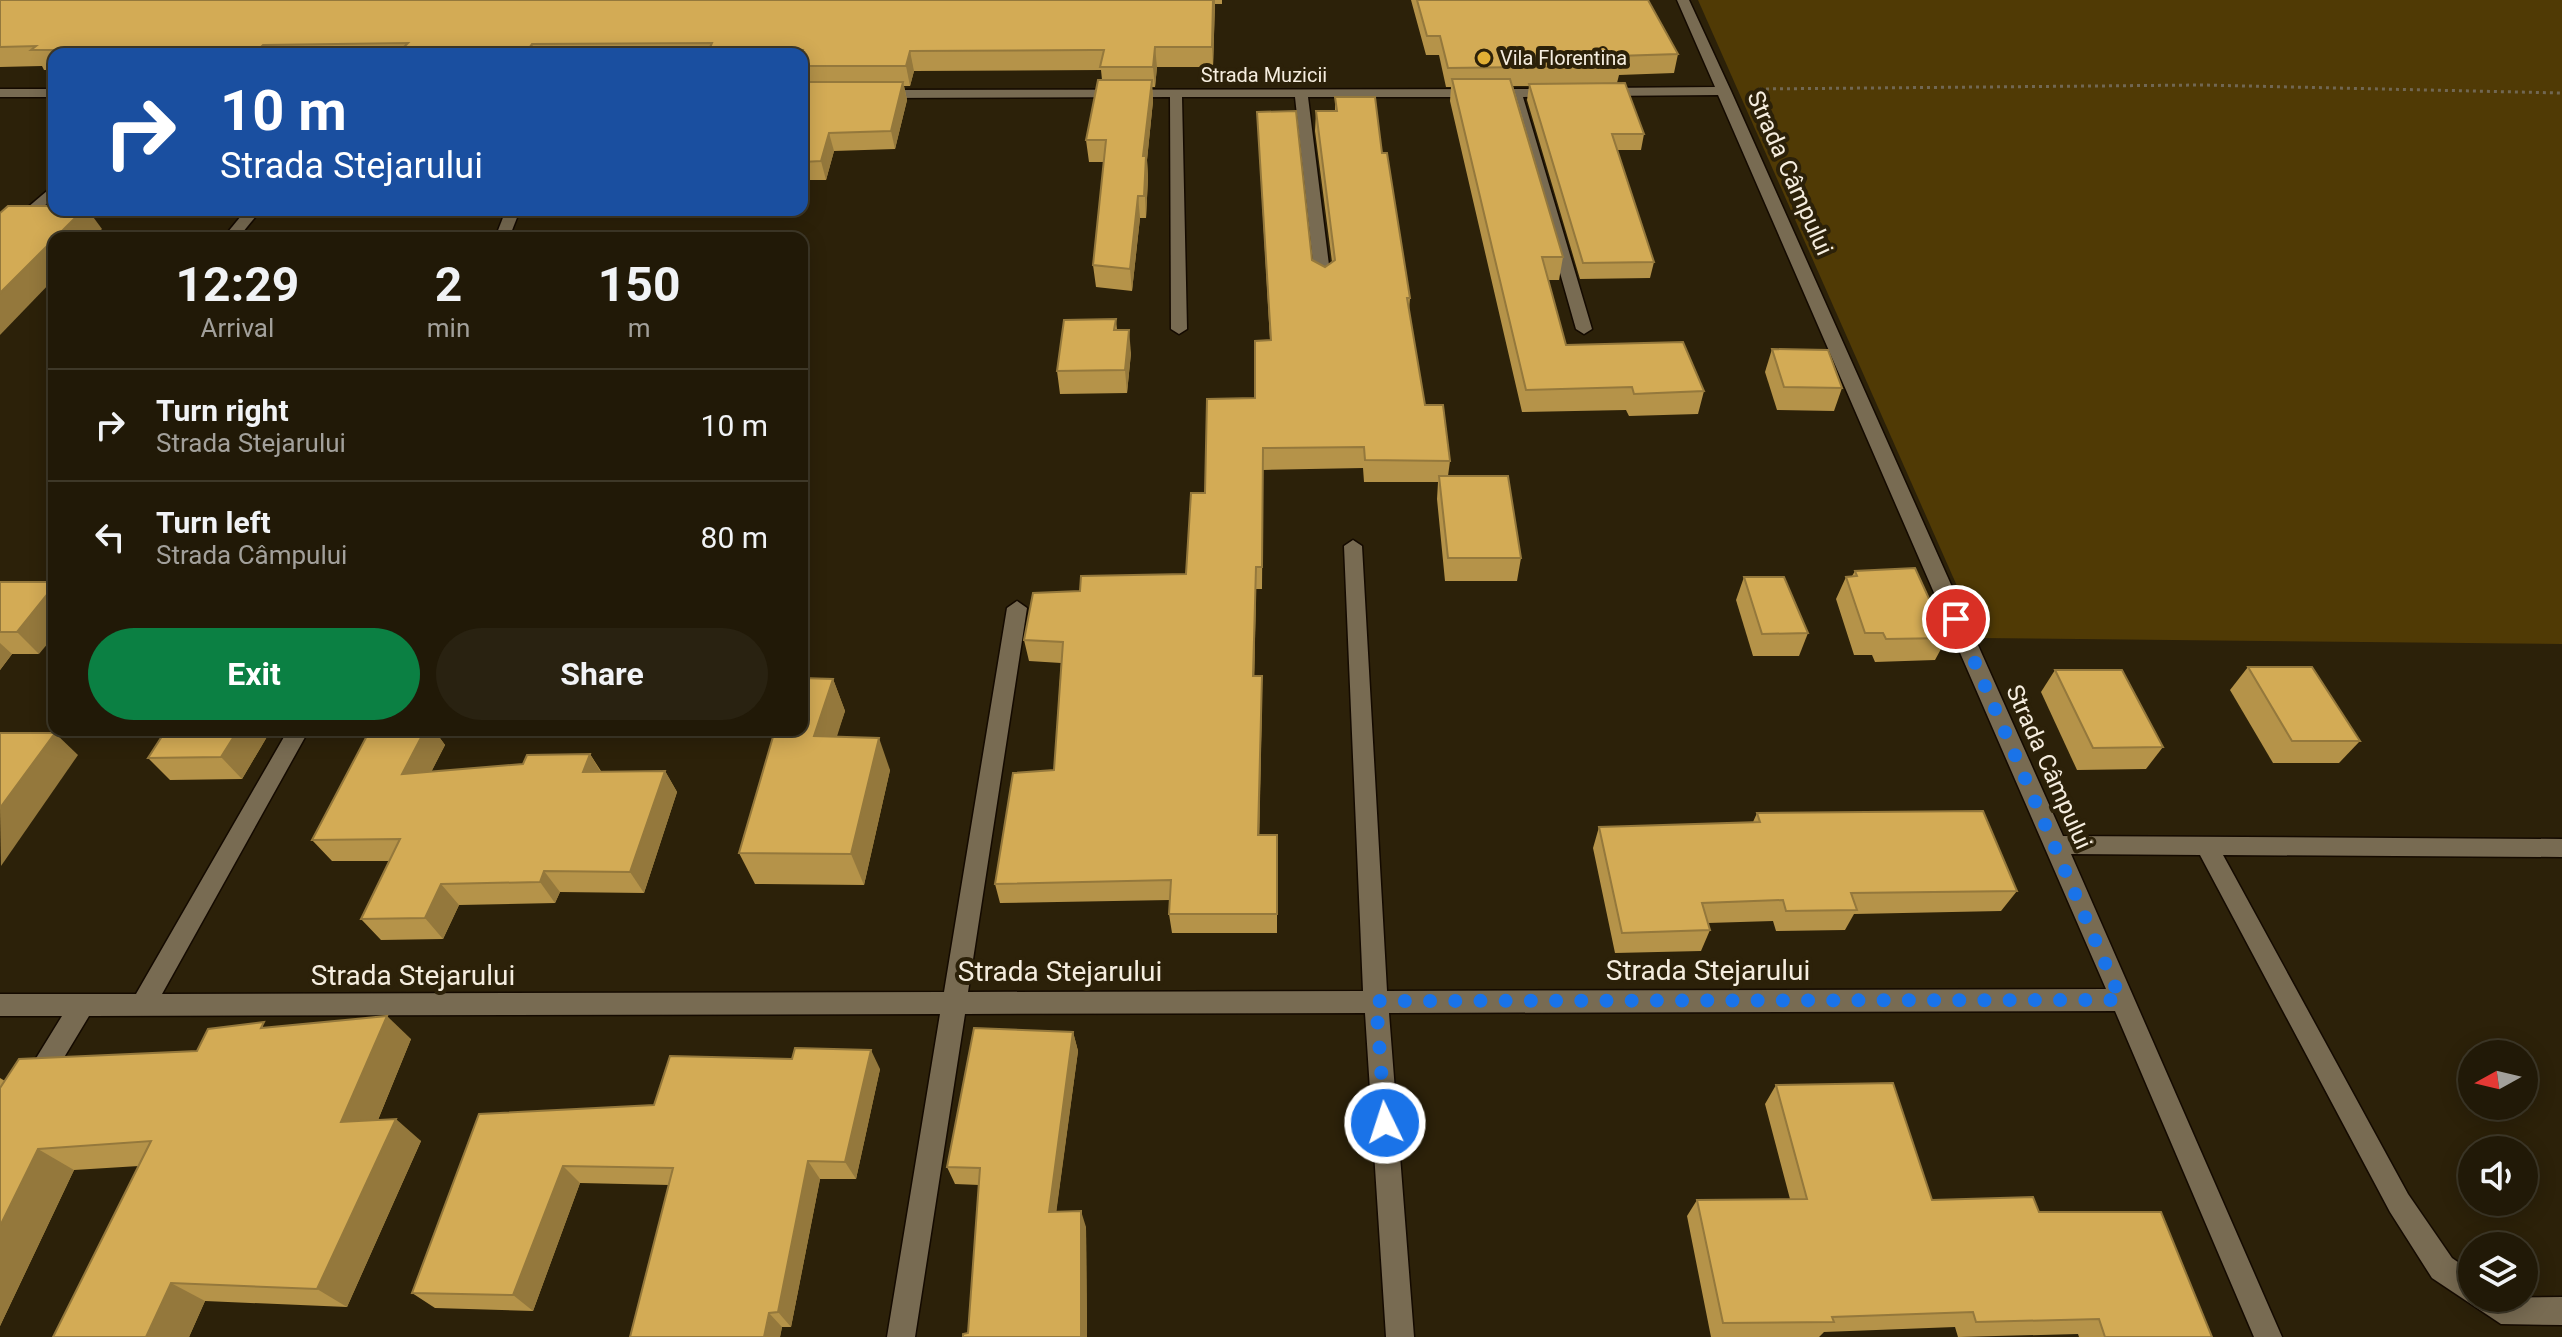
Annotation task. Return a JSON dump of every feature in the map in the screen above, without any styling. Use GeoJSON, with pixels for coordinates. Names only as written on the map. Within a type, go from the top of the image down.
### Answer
{"type":"FeatureCollection","features":[{"type":"Feature","properties":{"kind":"street","name":"Strada Câmpului"},"geometry":{"type":"LineString","coordinates":[[1683,0],[2056,845],[2268,1337]]}},
{"type":"Feature","properties":{"kind":"street"},"geometry":{"type":"LineString","coordinates":[[1590,92],[1725,91]]}},
{"type":"Feature","properties":{"kind":"street"},"geometry":{"type":"LineString","coordinates":[[0,93],[48,93]]}},
{"type":"Feature","properties":{"kind":"street"},"geometry":{"type":"LineString","coordinates":[[1515,93],[1584,329]]}},
{"type":"Feature","properties":{"kind":"street","name":"Strada Muzicii"},"geometry":{"type":"LineString","coordinates":[[864,94],[1560,93]]}},
{"type":"Feature","properties":{"kind":"street"},"geometry":{"type":"LineString","coordinates":[[1176,95],[1179,329]]}},
{"type":"Feature","properties":{"kind":"street"},"geometry":{"type":"LineString","coordinates":[[1301,95],[1323,281]]}},
{"type":"Feature","properties":{"kind":"street"},"geometry":{"type":"LineString","coordinates":[[0,239],[48,195]]}},
{"type":"Feature","properties":{"kind":"street"},"geometry":{"type":"LineString","coordinates":[[235,232],[249,216]]}},
{"type":"Feature","properties":{"kind":"street"},"geometry":{"type":"LineString","coordinates":[[1353,546],[1376,1001],[1400,1337]]}},
{"type":"Feature","properties":{"kind":"street"},"geometry":{"type":"LineString","coordinates":[[901,1337],[1017,608]]}},
{"type":"Feature","properties":{"kind":"street"},"geometry":{"type":"LineString","coordinates":[[143,1005],[296,736]]}},
{"type":"Feature","properties":{"kind":"street"},"geometry":{"type":"LineString","coordinates":[[2056,845],[2562,848]]}},
{"type":"Feature","properties":{"kind":"street"},"geometry":{"type":"LineString","coordinates":[[2206,846],[2399,1203],[2442,1268],[2458,1279]]}},
{"type":"Feature","properties":{"kind":"street","name":"Strada Stejarului"},"geometry":{"type":"LineString","coordinates":[[0,1005],[2121,1000]]}},
{"type":"Feature","properties":{"kind":"street"},"geometry":{"type":"LineString","coordinates":[[25,1098],[83,1004]]}},
{"type":"Feature","properties":{"kind":"street"},"geometry":{"type":"LineString","coordinates":[[2538,1311],[2562,1311]]}},
{"type":"Feature","properties":{"kind":"path"},"geometry":{"type":"LineString","coordinates":[[1725,91],[1782,87],[2202,85],[2562,93]]}},
{"type":"Feature","properties":{"kind":"shaded area"},"geometry":{"type":"Polygon","coordinates":[[[1698,0],[2562,0],[2562,644],[1980,638],[1698,0]]]}},
{"type":"Feature","properties":{"kind":"building"},"geometry":{"type":"Polygon","coordinates":[[[0,0],[1213,0],[1212,47],[1155,47],[1153,67],[1100,67],[1104,50],[910,51],[906,66],[808,66],[808,48],[710,48],[712,43],[532,44],[529,48],[403,48],[408,43],[263,45],[260,48],[31,50],[36,46],[0,47],[0,0]]]}},
{"type":"Feature","properties":{"kind":"building"},"geometry":{"type":"Polygon","coordinates":[[[1417,0],[1648,0],[1678,54],[1617,56],[1620,66],[1448,68],[1440,36],[1427,36],[1417,0]]]}},
{"type":"Feature","properties":{"kind":"building"},"geometry":{"type":"Polygon","coordinates":[[[1452,79],[1510,79],[1563,257],[1542,257],[1566,345],[1683,342],[1704,391],[1634,394],[1632,387],[1526,390],[1452,79]]]}},
{"type":"Feature","properties":{"kind":"building"},"geometry":{"type":"Polygon","coordinates":[[[1098,80],[1152,80],[1143,156],[1146,156],[1144,196],[1138,196],[1130,269],[1093,265],[1106,140],[1086,140],[1098,80]]]}},
{"type":"Feature","properties":{"kind":"building"},"geometry":{"type":"Polygon","coordinates":[[[808,82],[903,82],[891,131],[829,133],[821,161],[808,162],[808,82]]]}},
{"type":"Feature","properties":{"kind":"building"},"geometry":{"type":"Polygon","coordinates":[[[1625,83],[1644,134],[1612,134],[1654,262],[1583,263],[1529,84],[1625,83]]]}},
{"type":"Feature","properties":{"kind":"building"},"geometry":{"type":"Polygon","coordinates":[[[1335,97],[1375,97],[1382,153],[1387,153],[1425,405],[1443,405],[1450,461],[1365,460],[1364,447],[1263,448],[1262,567],[1256,567],[1253,676],[1262,676],[1258,835],[1277,835],[1277,914],[1169,914],[1171,880],[995,884],[1013,773],[1054,770],[1063,642],[1024,640],[1033,593],[1080,591],[1081,576],[1186,574],[1191,493],[1205,493],[1207,399],[1255,398],[1255,341],[1271,340],[1257,112],[1296,111],[1312,260],[1325,267],[1335,260],[1316,111],[1337,111],[1335,97]]]}},
{"type":"Feature","properties":{"kind":"building"},"geometry":{"type":"Polygon","coordinates":[[[8,206],[48,206],[48,216],[77,216],[61,232],[48,232],[48,245],[0,293],[0,213],[8,206]]]}},
{"type":"Feature","properties":{"kind":"building"},"geometry":{"type":"Polygon","coordinates":[[[1116,319],[1114,330],[1129,330],[1125,370],[1057,371],[1064,320],[1116,319]]]}},
{"type":"Feature","properties":{"kind":"building"},"geometry":{"type":"Polygon","coordinates":[[[1772,349],[1828,350],[1842,388],[1784,387],[1772,349]]]}},
{"type":"Feature","properties":{"kind":"building"},"geometry":{"type":"Polygon","coordinates":[[[1439,476],[1508,476],[1521,558],[1448,558],[1439,476]]]}},
{"type":"Feature","properties":{"kind":"building"},"geometry":{"type":"Polygon","coordinates":[[[1915,568],[1947,638],[1886,639],[1883,633],[1865,633],[1846,577],[1857,576],[1855,571],[1915,568]]]}},
{"type":"Feature","properties":{"kind":"building"},"geometry":{"type":"Polygon","coordinates":[[[1744,577],[1784,577],[1808,633],[1762,634],[1744,577]]]}},
{"type":"Feature","properties":{"kind":"building"},"geometry":{"type":"Polygon","coordinates":[[[0,582],[48,582],[48,593],[17,632],[0,632],[0,582]]]}},
{"type":"Feature","properties":{"kind":"building"},"geometry":{"type":"Polygon","coordinates":[[[2248,667],[2312,667],[2360,741],[2292,741],[2248,667]]]}},
{"type":"Feature","properties":{"kind":"building"},"geometry":{"type":"Polygon","coordinates":[[[2055,670],[2122,670],[2163,747],[2093,748],[2055,670]]]}},
{"type":"Feature","properties":{"kind":"building"},"geometry":{"type":"Polygon","coordinates":[[[808,678],[833,679],[814,736],[879,738],[851,854],[739,853],[773,736],[808,736],[808,678]]]}},
{"type":"Feature","properties":{"kind":"building"},"geometry":{"type":"Polygon","coordinates":[[[0,733],[48,733],[48,736],[53,736],[0,808],[0,733]]]}},
{"type":"Feature","properties":{"kind":"building"},"geometry":{"type":"Polygon","coordinates":[[[162,736],[234,736],[221,757],[148,758],[162,736]]]}},
{"type":"Feature","properties":{"kind":"building"},"geometry":{"type":"Polygon","coordinates":[[[367,736],[422,736],[402,774],[523,764],[527,755],[590,754],[583,772],[665,771],[630,872],[544,871],[540,882],[441,884],[425,918],[361,919],[400,839],[312,840],[367,736]]]}},
{"type":"Feature","properties":{"kind":"building"},"geometry":{"type":"Polygon","coordinates":[[[1983,811],[2017,891],[1851,893],[1857,910],[1786,911],[1783,900],[1702,903],[1710,930],[1622,933],[1599,827],[1760,822],[1757,813],[1983,811]]]}},
{"type":"Feature","properties":{"kind":"building"},"geometry":{"type":"Polygon","coordinates":[[[387,1016],[341,1122],[396,1119],[317,1289],[171,1283],[146,1337],[53,1337],[151,1141],[38,1149],[0,1226],[0,1088],[19,1059],[197,1051],[208,1029],[264,1022],[261,1028],[387,1016]]]}},
{"type":"Feature","properties":{"kind":"building"},"geometry":{"type":"Polygon","coordinates":[[[974,1028],[1073,1032],[1049,1212],[1081,1211],[1081,1337],[963,1337],[968,1333],[980,1168],[947,1167],[974,1028]]]}},
{"type":"Feature","properties":{"kind":"building"},"geometry":{"type":"Polygon","coordinates":[[[795,1048],[871,1050],[845,1162],[808,1161],[778,1312],[769,1313],[764,1337],[630,1337],[673,1168],[563,1166],[513,1295],[412,1293],[479,1114],[654,1105],[670,1056],[792,1059],[795,1048]]]}},
{"type":"Feature","properties":{"kind":"building"},"geometry":{"type":"Polygon","coordinates":[[[1893,1083],[1932,1200],[2033,1197],[2039,1212],[2161,1212],[2212,1337],[2105,1337],[2099,1319],[1976,1322],[1973,1312],[1832,1317],[1834,1322],[1723,1323],[1697,1200],[1807,1199],[1776,1085],[1893,1083]]]}},
{"type":"Feature","properties":{"kind":"place","name":"Vila Florentina"},"geometry":{"type":"Point","coordinates":[1484,58]}},
{"type":"Feature","properties":{"kind":"route"},"geometry":{"type":"LineString","coordinates":[[1385,1123],[1376,1001],[2121,1000],[1956,619]]}}]}
